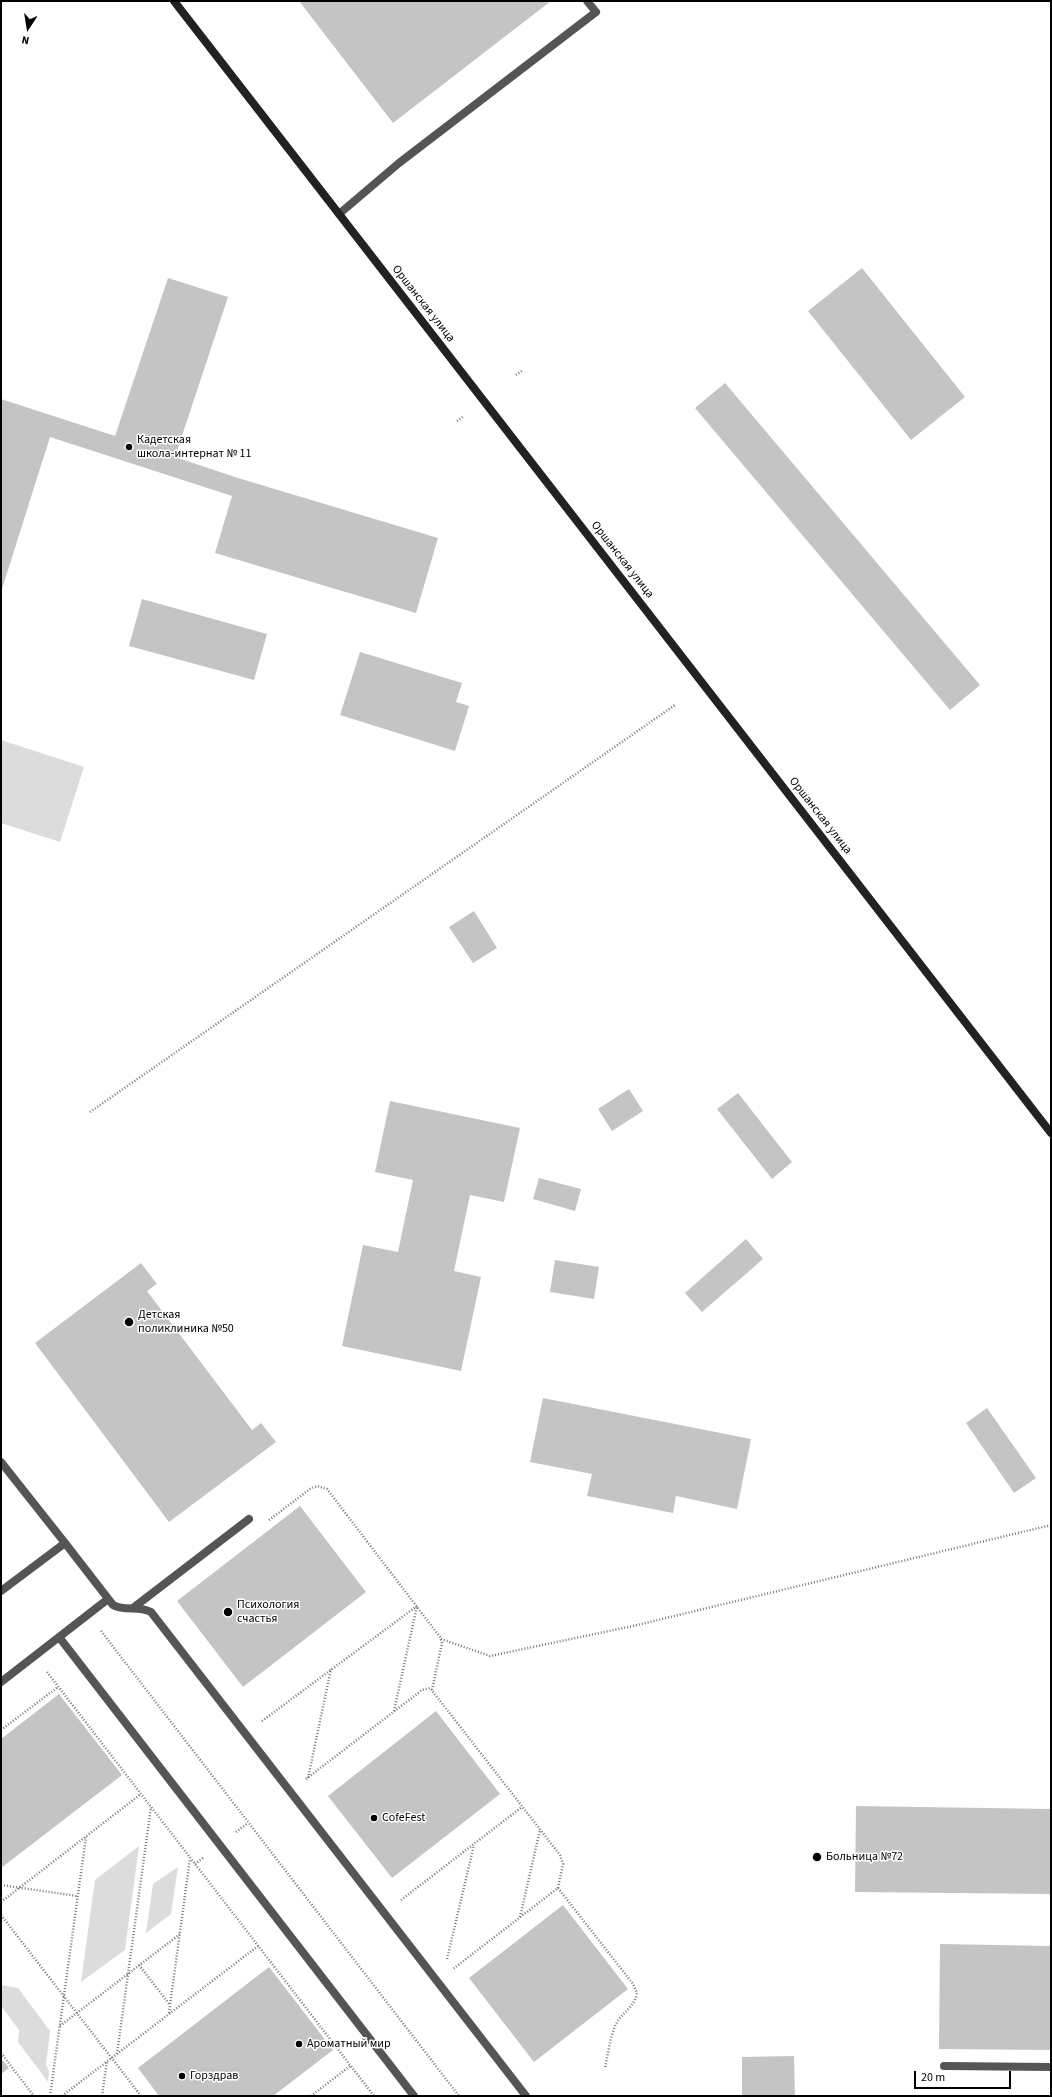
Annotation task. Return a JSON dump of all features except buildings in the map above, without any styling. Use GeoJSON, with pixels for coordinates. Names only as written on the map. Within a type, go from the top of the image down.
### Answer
{"type":"FeatureCollection","features":[{"type":"Feature","properties":{"kind":"street","name":"Оршанская улица"},"geometry":{"type":"LineString","coordinates":[[174,1],[1051,1133]]}},
{"type":"Feature","properties":{"kind":"lane"},"geometry":{"type":"LineString","coordinates":[[338,214],[399,163],[596,12],[587,1]]}},
{"type":"Feature","properties":{"kind":"lane"},"geometry":{"type":"LineString","coordinates":[[1,1462],[108,1599],[117,1607],[132,1609],[140,1608],[150,1612],[384,1913],[440,1979],[526,2096]]}},
{"type":"Feature","properties":{"kind":"lane"},"geometry":{"type":"LineString","coordinates":[[132,1609],[249,1519]]}},
{"type":"Feature","properties":{"kind":"lane"},"geometry":{"type":"LineString","coordinates":[[1,1591],[65,1543]]}},
{"type":"Feature","properties":{"kind":"lane"},"geometry":{"type":"LineString","coordinates":[[1,1682],[108,1599]]}},
{"type":"Feature","properties":{"kind":"lane"},"geometry":{"type":"LineString","coordinates":[[59,1637],[414,2096]]}},
{"type":"Feature","properties":{"kind":"lane"},"geometry":{"type":"LineString","coordinates":[[944,2066],[1051,2067]]}},
{"type":"Feature","properties":{"kind":"path"},"geometry":{"type":"LineString","coordinates":[[516,375],[523,370]]}},
{"type":"Feature","properties":{"kind":"path"},"geometry":{"type":"LineString","coordinates":[[457,421],[464,416]]}},
{"type":"Feature","properties":{"kind":"path"},"geometry":{"type":"LineString","coordinates":[[90,1112],[675,705]]}},
{"type":"Feature","properties":{"kind":"path"},"geometry":{"type":"LineString","coordinates":[[249,1519],[254,1525],[262,1526],[310,1489],[317,1486],[324,1488],[417,1606],[441,1639],[490,1656],[633,1626],[1051,1525]]}},
{"type":"Feature","properties":{"kind":"path"},"geometry":{"type":"LineString","coordinates":[[245,1733],[417,1606]]}},
{"type":"Feature","properties":{"kind":"path"},"geometry":{"type":"LineString","coordinates":[[394,1711],[417,1606]]}},
{"type":"Feature","properties":{"kind":"path"},"geometry":{"type":"LineString","coordinates":[[88,1614],[459,2096]]}},
{"type":"Feature","properties":{"kind":"path"},"geometry":{"type":"LineString","coordinates":[[432,1690],[441,1639]]}},
{"type":"Feature","properties":{"kind":"path"},"geometry":{"type":"LineString","coordinates":[[34,1656],[374,2096]]}},
{"type":"Feature","properties":{"kind":"path"},"geometry":{"type":"LineString","coordinates":[[307,1778],[331,1669]]}},
{"type":"Feature","properties":{"kind":"path"},"geometry":{"type":"LineString","coordinates":[[1,1730],[58,1686]]}},
{"type":"Feature","properties":{"kind":"path"},"geometry":{"type":"LineString","coordinates":[[290,1791],[425,1688],[432,1690],[562,1860],[558,1888],[440,1979]]}},
{"type":"Feature","properties":{"kind":"path"},"geometry":{"type":"LineString","coordinates":[[1,1902],[141,1794]]}},
{"type":"Feature","properties":{"kind":"path"},"geometry":{"type":"LineString","coordinates":[[117,2054],[151,1807]]}},
{"type":"Feature","properties":{"kind":"path"},"geometry":{"type":"LineString","coordinates":[[384,1913],[522,1807]]}},
{"type":"Feature","properties":{"kind":"path"},"geometry":{"type":"LineString","coordinates":[[520,1917],[540,1830]]}},
{"type":"Feature","properties":{"kind":"path"},"geometry":{"type":"LineString","coordinates":[[50,2096],[86,1837]]}},
{"type":"Feature","properties":{"kind":"path"},"geometry":{"type":"LineString","coordinates":[[440,1979],[474,1844]]}},
{"type":"Feature","properties":{"kind":"path"},"geometry":{"type":"LineString","coordinates":[[169,2014],[190,1858]]}},
{"type":"Feature","properties":{"kind":"path"},"geometry":{"type":"LineString","coordinates":[[1,1885],[77,1896]]}},
{"type":"Feature","properties":{"kind":"path"},"geometry":{"type":"LineString","coordinates":[[558,1888],[633,1984],[637,1993],[633,2006],[624,2012],[615,2025],[605,2068]]}},
{"type":"Feature","properties":{"kind":"path"},"geometry":{"type":"LineString","coordinates":[[1,1915],[141,2096]]}},
{"type":"Feature","properties":{"kind":"path"},"geometry":{"type":"LineString","coordinates":[[60,2026],[180,1934]]}},
{"type":"Feature","properties":{"kind":"path"},"geometry":{"type":"LineString","coordinates":[[62,2096],[258,1946]]}},
{"type":"Feature","properties":{"kind":"path"},"geometry":{"type":"LineString","coordinates":[[139,1965],[170,2005]]}},
{"type":"Feature","properties":{"kind":"path"},"geometry":{"type":"LineString","coordinates":[[1,2053],[34,2096]]}},
{"type":"Feature","properties":{"kind":"path"},"geometry":{"type":"LineString","coordinates":[[102,2096],[107,2061]]}},
{"type":"Feature","properties":{"kind":"path"},"geometry":{"type":"LineString","coordinates":[[311,2096],[350,2066]]}},
{"type":"Feature","properties":{"kind":"shaded area"},"geometry":{"type":"Polygon","coordinates":[[[1,740],[84,767],[60,842],[1,823],[1,740]]]}},
{"type":"Feature","properties":{"kind":"shaded area"},"geometry":{"type":"Polygon","coordinates":[[[139,1846],[125,1950],[81,1982],[95,1880],[139,1846]]]}},
{"type":"Feature","properties":{"kind":"shaded area"},"geometry":{"type":"Polygon","coordinates":[[[178,1867],[171,1914],[146,1933],[153,1884],[178,1867]]]}},
{"type":"Feature","properties":{"kind":"shaded area"},"geometry":{"type":"Polygon","coordinates":[[[1,1985],[18,1988],[50,2031],[46,2065],[49,2071],[48,2082],[18,2042],[19,2030],[1,2006],[1,1985]]]}},
{"type":"Feature","properties":{"kind":"place","name":"Кадетская школа-интернат № 11"},"geometry":{"type":"Point","coordinates":[129,447]}},
{"type":"Feature","properties":{"kind":"place","name":"Детская поликлиника №50"},"geometry":{"type":"Point","coordinates":[129,1322]}},
{"type":"Feature","properties":{"kind":"place","name":"Психология счастья"},"geometry":{"type":"Point","coordinates":[228,1612]}},
{"type":"Feature","properties":{"kind":"place","name":"CofeFest"},"geometry":{"type":"Point","coordinates":[374,1818]}},
{"type":"Feature","properties":{"kind":"place","name":"Больница №72"},"geometry":{"type":"Point","coordinates":[817,1857]}},
{"type":"Feature","properties":{"kind":"place","name":"Ароматный мир"},"geometry":{"type":"Point","coordinates":[299,2044]}},
{"type":"Feature","properties":{"kind":"place","name":"Горздрав"},"geometry":{"type":"Point","coordinates":[182,2076]}}]}
